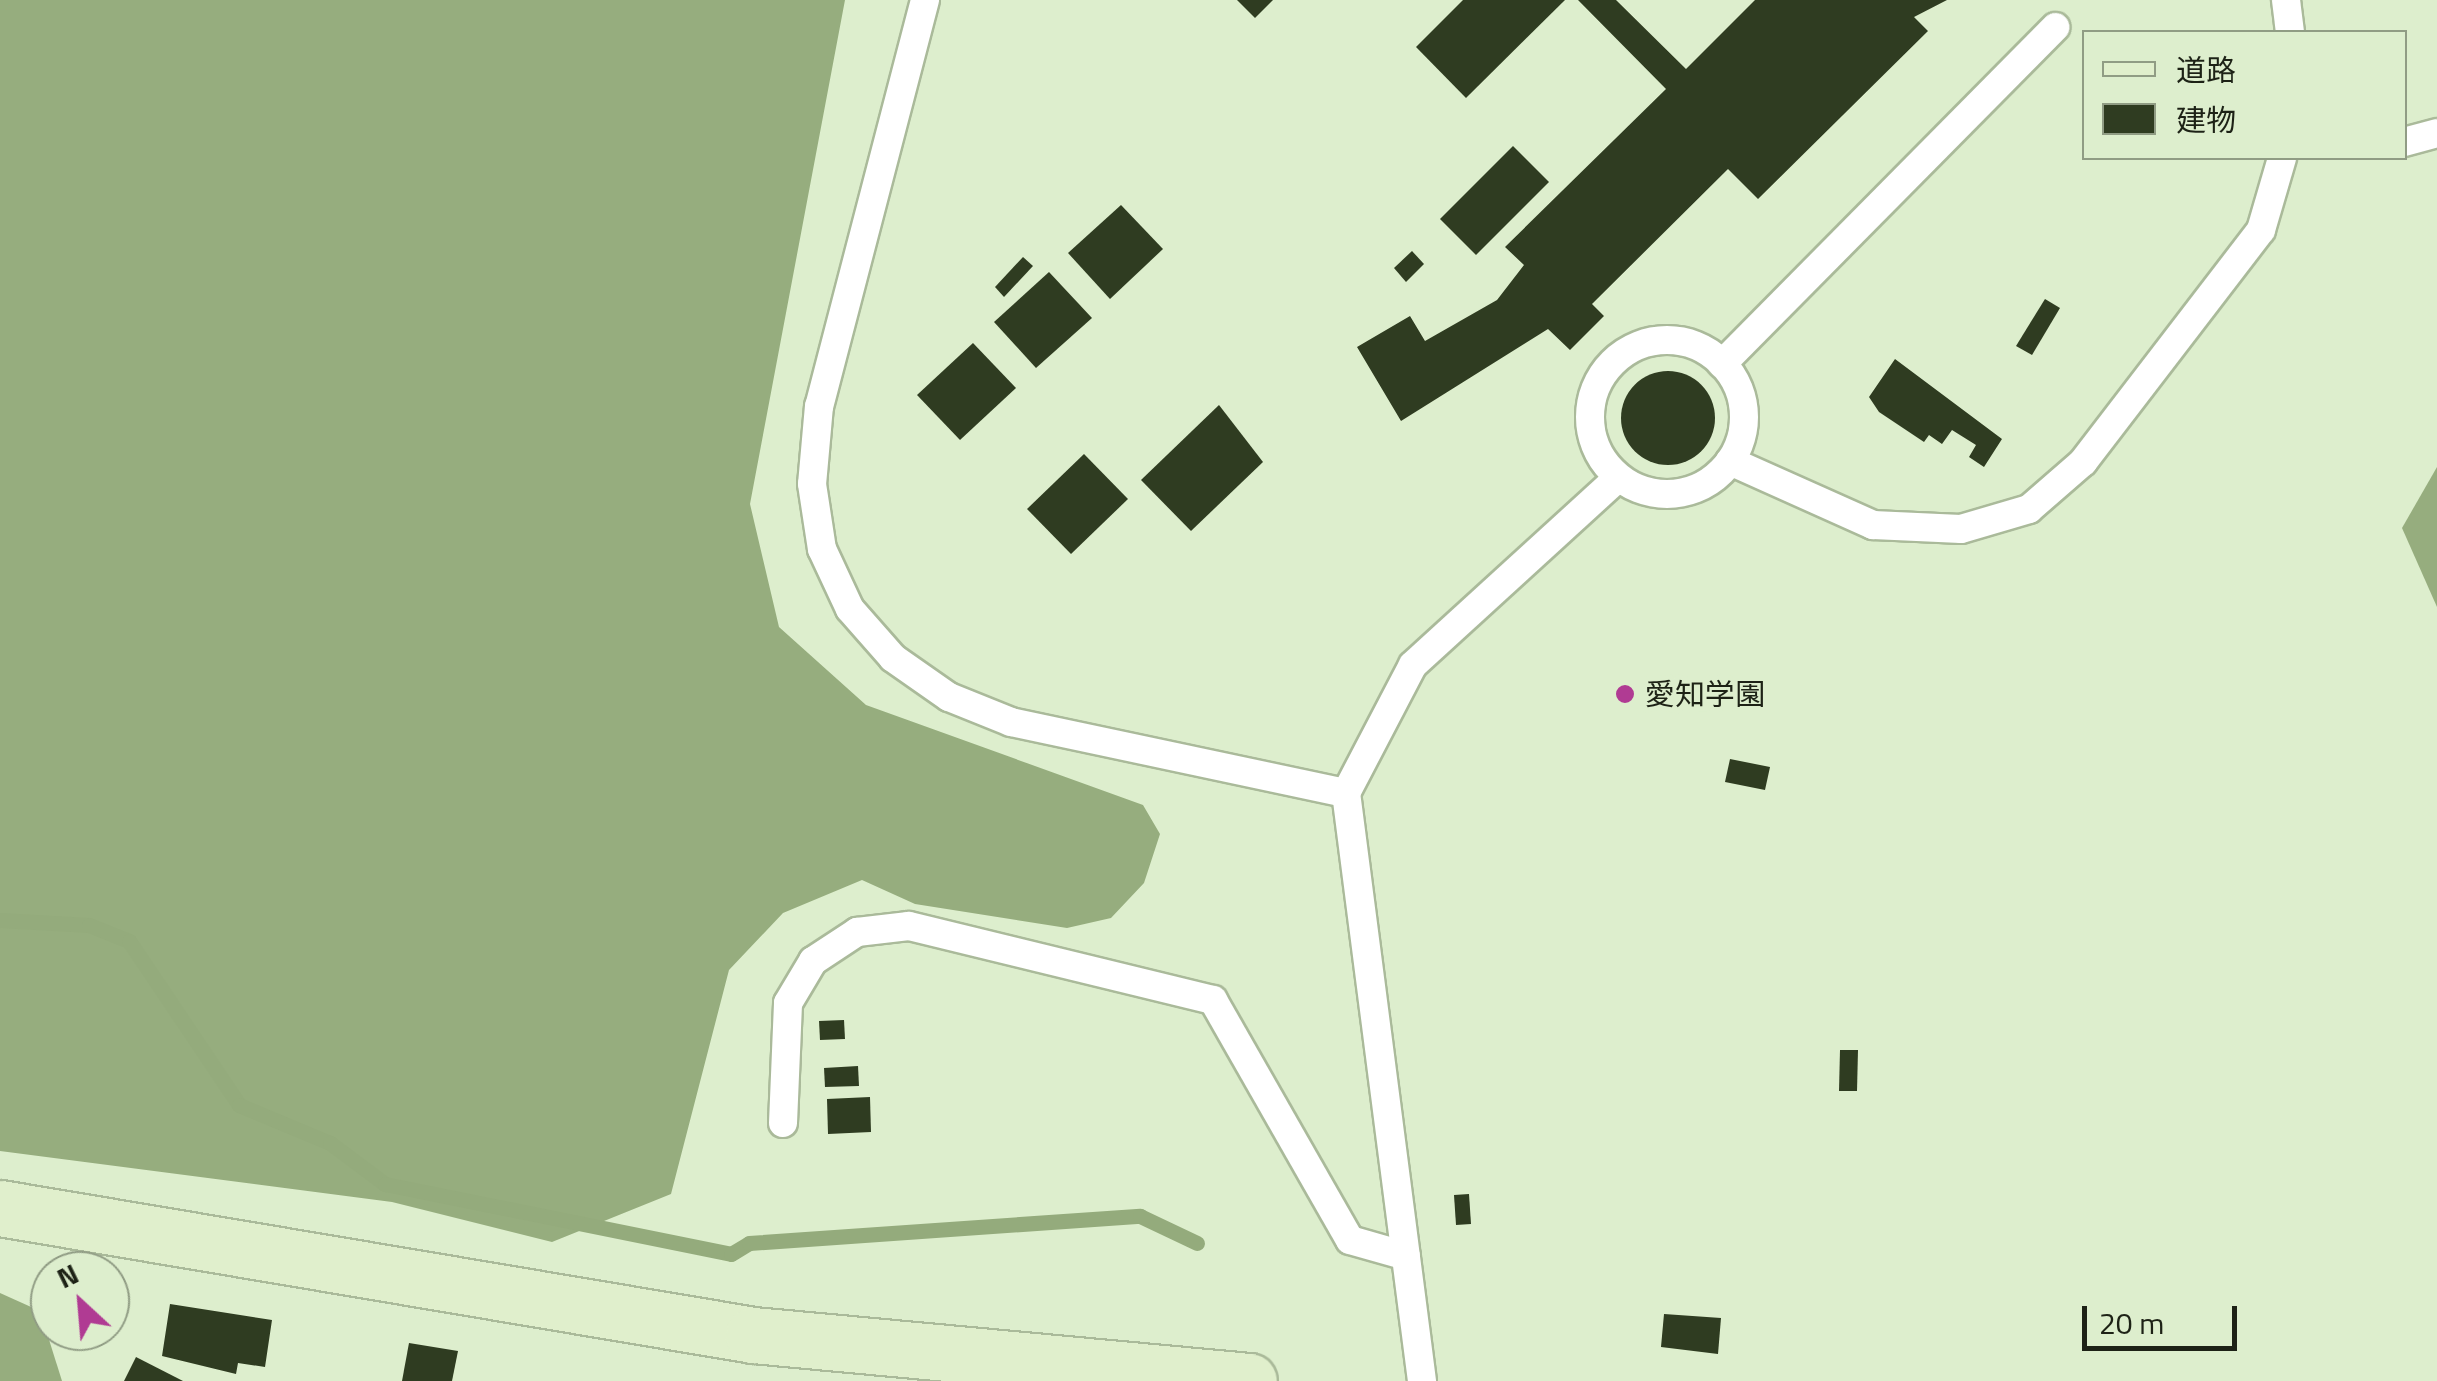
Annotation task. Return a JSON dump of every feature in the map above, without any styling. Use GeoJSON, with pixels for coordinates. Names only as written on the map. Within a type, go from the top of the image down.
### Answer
{"type":"FeatureCollection","features":[{"type":"Feature","properties":{"kind":"street"},"geometry":{"type":"LineString","coordinates":[[0,1208],[753,1335],[1249,1381]]}},
{"type":"Feature","properties":{"kind":"lane"},"geometry":{"type":"LineString","coordinates":[[925,0],[819,406],[812,484],[822,548],[850,610],[935,687],[1011,722],[1346,793]]}},
{"type":"Feature","properties":{"kind":"lane"},"geometry":{"type":"LineString","coordinates":[[2286,0],[2290,30]]}},
{"type":"Feature","properties":{"kind":"lane"},"geometry":{"type":"LineString","coordinates":[[1722,364],[2056,27]]}},
{"type":"Feature","properties":{"kind":"lane"},"geometry":{"type":"LineString","coordinates":[[2407,141],[2437,134]]}},
{"type":"Feature","properties":{"kind":"lane"},"geometry":{"type":"LineString","coordinates":[[1730,461],[1873,525],[1960,530],[2029,508],[2083,462],[2261,230],[2281,160]]}},
{"type":"Feature","properties":{"kind":"lane"},"geometry":{"type":"LineString","coordinates":[[1666,340],[1722,364],[1742,400],[1730,461],[1677,494],[1618,478],[1589,424],[1609,365],[1666,340]]}},
{"type":"Feature","properties":{"kind":"lane"},"geometry":{"type":"LineString","coordinates":[[1422,1381],[1346,793],[1413,665],[1618,478]]}},
{"type":"Feature","properties":{"kind":"lane"},"geometry":{"type":"LineString","coordinates":[[783,1123],[788,1003],[813,961],[857,932],[909,926],[1213,1000],[1350,1240],[1406,1256]]}},
{"type":"Feature","properties":{"kind":"green space"},"geometry":{"type":"Polygon","coordinates":[[[0,0],[845,0],[750,504],[779,627],[866,705],[1143,805],[1160,834],[1144,883],[1111,918],[1067,928],[915,904],[862,880],[783,913],[729,970],[671,1194],[552,1242],[392,1202],[0,1151],[0,0]]]}},
{"type":"Feature","properties":{"kind":"green space"},"geometry":{"type":"Polygon","coordinates":[[[2437,467],[2437,607],[2402,528],[2437,467]]]}},
{"type":"Feature","properties":{"kind":"green space"},"geometry":{"type":"Polygon","coordinates":[[[0,1293],[30,1306],[30,1351],[53,1351],[62,1381],[0,1381],[0,1293]]]}},
{"type":"Feature","properties":{"kind":"building"},"geometry":{"type":"Polygon","coordinates":[[[1237,0],[1273,0],[1255,18],[1237,0]]]}},
{"type":"Feature","properties":{"kind":"building"},"geometry":{"type":"Polygon","coordinates":[[[1463,0],[1565,0],[1466,98],[1416,47],[1463,0]]]}},
{"type":"Feature","properties":{"kind":"building"},"geometry":{"type":"Polygon","coordinates":[[[1578,0],[1616,0],[1686,69],[1755,0],[1947,0],[1914,17],[1928,31],[1758,199],[1728,169],[1592,304],[1604,316],[1570,350],[1548,329],[1401,421],[1357,347],[1410,316],[1425,341],[1497,300],[1524,265],[1505,247],[1666,89],[1578,0]]]}},
{"type":"Feature","properties":{"kind":"building"},"geometry":{"type":"Polygon","coordinates":[[[1513,146],[1549,182],[1476,255],[1440,219],[1513,146]]]}},
{"type":"Feature","properties":{"kind":"building"},"geometry":{"type":"Polygon","coordinates":[[[1121,205],[1163,249],[1110,299],[1068,253],[1121,205]]]}},
{"type":"Feature","properties":{"kind":"building"},"geometry":{"type":"Polygon","coordinates":[[[1412,251],[1424,264],[1406,282],[1394,268],[1412,251]]]}},
{"type":"Feature","properties":{"kind":"building"},"geometry":{"type":"Polygon","coordinates":[[[1023,257],[1033,266],[1004,297],[995,287],[1023,257]]]}},
{"type":"Feature","properties":{"kind":"building"},"geometry":{"type":"Polygon","coordinates":[[[1049,272],[1092,318],[1036,368],[994,322],[1049,272]]]}},
{"type":"Feature","properties":{"kind":"building"},"geometry":{"type":"Polygon","coordinates":[[[2045,299],[2060,308],[2032,355],[2016,346],[2045,299]]]}},
{"type":"Feature","properties":{"kind":"building"},"geometry":{"type":"Polygon","coordinates":[[[973,343],[1016,388],[960,440],[917,395],[973,343]]]}},
{"type":"Feature","properties":{"kind":"building"},"geometry":{"type":"Polygon","coordinates":[[[1895,359],[2002,439],[1984,467],[1969,457],[1976,445],[1952,430],[1942,444],[1929,435],[1924,442],[1879,412],[1869,397],[1895,359]]]}},
{"type":"Feature","properties":{"kind":"building"},"geometry":{"type":"Polygon","coordinates":[[[1668,371],[1686,375],[1701,385],[1711,400],[1715,418],[1711,436],[1701,451],[1686,461],[1668,465],[1650,461],[1635,451],[1625,436],[1621,418],[1625,400],[1635,385],[1650,375],[1668,371]]]}},
{"type":"Feature","properties":{"kind":"building"},"geometry":{"type":"Polygon","coordinates":[[[1219,405],[1263,462],[1191,531],[1141,480],[1219,405]]]}},
{"type":"Feature","properties":{"kind":"building"},"geometry":{"type":"Polygon","coordinates":[[[1084,454],[1128,499],[1071,554],[1027,509],[1084,454]]]}},
{"type":"Feature","properties":{"kind":"building"},"geometry":{"type":"Polygon","coordinates":[[[1730,759],[1770,767],[1765,790],[1725,782],[1730,759]]]}},
{"type":"Feature","properties":{"kind":"building"},"geometry":{"type":"Polygon","coordinates":[[[844,1020],[845,1039],[820,1040],[819,1021],[844,1020]]]}},
{"type":"Feature","properties":{"kind":"building"},"geometry":{"type":"Polygon","coordinates":[[[1840,1050],[1858,1050],[1857,1091],[1839,1091],[1840,1050]]]}},
{"type":"Feature","properties":{"kind":"building"},"geometry":{"type":"Polygon","coordinates":[[[858,1066],[859,1086],[825,1087],[824,1068],[858,1066]]]}},
{"type":"Feature","properties":{"kind":"building"},"geometry":{"type":"Polygon","coordinates":[[[870,1097],[871,1132],[828,1134],[827,1099],[870,1097]]]}},
{"type":"Feature","properties":{"kind":"building"},"geometry":{"type":"Polygon","coordinates":[[[1469,1194],[1471,1224],[1456,1225],[1454,1195],[1469,1194]]]}},
{"type":"Feature","properties":{"kind":"building"},"geometry":{"type":"Polygon","coordinates":[[[170,1304],[272,1320],[265,1367],[238,1363],[236,1374],[162,1356],[170,1304]]]}},
{"type":"Feature","properties":{"kind":"building"},"geometry":{"type":"Polygon","coordinates":[[[1664,1314],[1721,1318],[1718,1354],[1661,1347],[1664,1314]]]}},
{"type":"Feature","properties":{"kind":"building"},"geometry":{"type":"Polygon","coordinates":[[[409,1343],[458,1351],[452,1381],[402,1381],[409,1343]]]}},
{"type":"Feature","properties":{"kind":"building"},"geometry":{"type":"Polygon","coordinates":[[[136,1357],[183,1381],[124,1381],[136,1357]]]}},
{"type":"Feature","properties":{"kind":"waterway"},"geometry":{"type":"LineString","coordinates":[[0,920],[89,925],[129,941],[239,1105],[330,1143],[385,1184],[731,1254],[749,1243],[1140,1216],[1197,1243]]}},
{"type":"Feature","properties":{"kind":"place","name":"愛知学園"},"geometry":{"type":"Point","coordinates":[1625,694]}}]}
